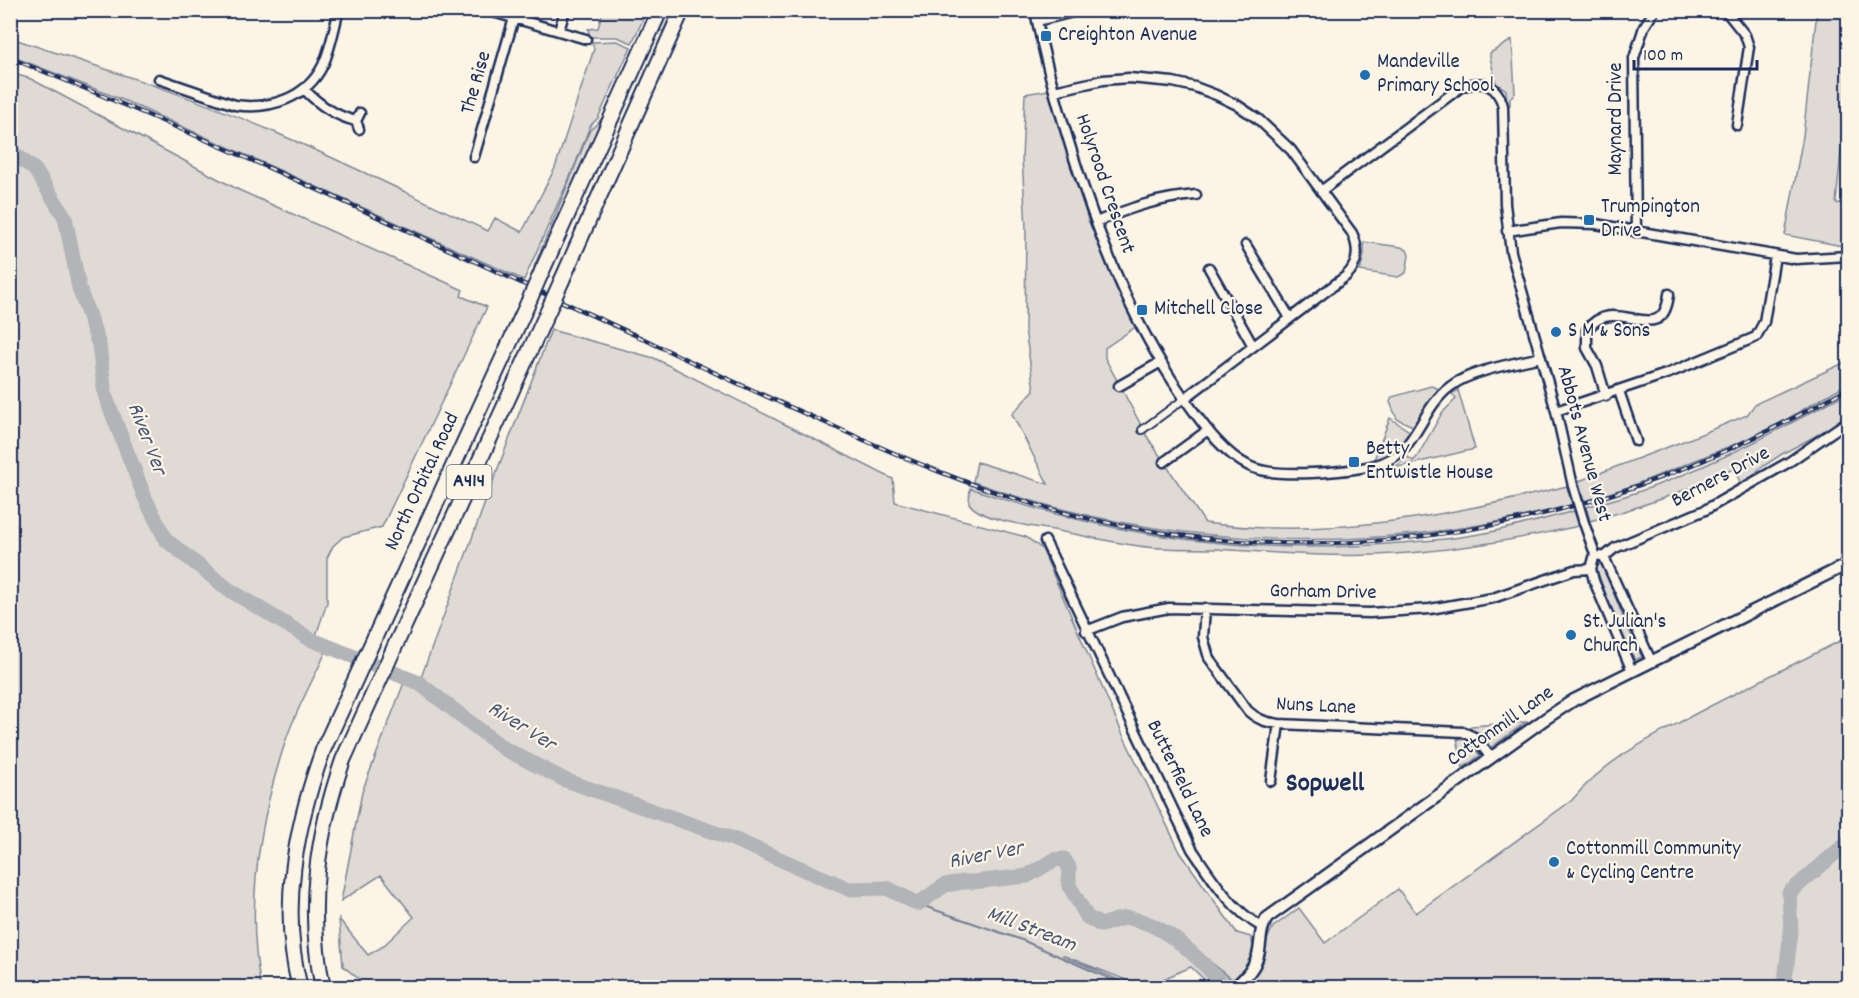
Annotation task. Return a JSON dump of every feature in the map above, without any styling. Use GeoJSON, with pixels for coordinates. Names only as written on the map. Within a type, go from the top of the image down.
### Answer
{"type":"FeatureCollection","features":[{"type":"Feature","properties":{"kind":"highway","name":"North Orbital Road"},"geometry":{"type":"LineString","coordinates":[[300,987],[295,970],[291,920],[292,879],[297,841],[310,786],[323,750],[660,10]]}},
{"type":"Feature","properties":{"kind":"highway","name":"North Orbital Road"},"geometry":{"type":"LineString","coordinates":[[323,987],[315,926],[317,855],[332,792],[343,760],[548,311],[682,10]]}},
{"type":"Feature","properties":{"kind":"street"},"geometry":{"type":"LineString","coordinates":[[159,79],[235,105],[247,107],[280,102],[304,89],[322,67],[339,10]]}},
{"type":"Feature","properties":{"kind":"street"},"geometry":{"type":"LineString","coordinates":[[486,10],[586,39]]}},
{"type":"Feature","properties":{"kind":"street"},"geometry":{"type":"LineString","coordinates":[[559,31],[565,10]]}},
{"type":"Feature","properties":{"kind":"street","name":"Holyrood Crescent"},"geometry":{"type":"LineString","coordinates":[[1035,10],[1054,91],[1096,222],[1134,314],[1184,399],[1227,450],[1247,465],[1279,473],[1363,468],[1384,463],[1400,454],[1413,440],[1437,398],[1459,380],[1541,357]]}},
{"type":"Feature","properties":{"kind":"street"},"geometry":{"type":"LineString","coordinates":[[1037,21],[1081,10]]}},
{"type":"Feature","properties":{"kind":"street","name":"Maynard Drive"},"geometry":{"type":"LineString","coordinates":[[1636,232],[1634,58],[1644,27],[1655,10]]}},
{"type":"Feature","properties":{"kind":"street"},"geometry":{"type":"LineString","coordinates":[[1725,10],[1745,35],[1749,46],[1737,125]]}},
{"type":"Feature","properties":{"kind":"street","name":"The Rise"},"geometry":{"type":"LineString","coordinates":[[474,157],[514,18]]}},
{"type":"Feature","properties":{"kind":"street"},"geometry":{"type":"LineString","coordinates":[[1054,91],[1103,80],[1151,78],[1195,87],[1237,105],[1258,119],[1291,150],[1356,240],[1357,255],[1351,271],[1346,276],[1142,430]]}},
{"type":"Feature","properties":{"kind":"street","name":"Abbots Avenue West"},"geometry":{"type":"LineString","coordinates":[[1321,191],[1461,87],[1477,83],[1485,84],[1492,87],[1500,96],[1503,106],[1508,231],[1511,252],[1556,411],[1584,523],[1651,661]]}},
{"type":"Feature","properties":{"kind":"street"},"geometry":{"type":"LineString","coordinates":[[304,89],[315,101],[340,117],[358,121]]}},
{"type":"Feature","properties":{"kind":"street"},"geometry":{"type":"LineString","coordinates":[[1096,222],[1143,203],[1164,198],[1196,195]]}},
{"type":"Feature","properties":{"kind":"street"},"geometry":{"type":"LineString","coordinates":[[1508,231],[1561,223],[1596,224],[1806,260],[1848,256]]}},
{"type":"Feature","properties":{"kind":"street"},"geometry":{"type":"LineString","coordinates":[[1246,244],[1290,318]]}},
{"type":"Feature","properties":{"kind":"street"},"geometry":{"type":"LineString","coordinates":[[1556,411],[1606,396],[1680,369],[1756,337],[1764,322],[1775,256]]}},
{"type":"Feature","properties":{"kind":"street"},"geometry":{"type":"LineString","coordinates":[[1209,268],[1254,346]]}},
{"type":"Feature","properties":{"kind":"street"},"geometry":{"type":"LineString","coordinates":[[1606,396],[1597,366],[1587,348],[1587,330],[1597,319],[1605,316],[1658,320],[1666,312],[1669,294]]}},
{"type":"Feature","properties":{"kind":"street"},"geometry":{"type":"LineString","coordinates":[[1119,386],[1161,362]]}},
{"type":"Feature","properties":{"kind":"street"},"geometry":{"type":"LineString","coordinates":[[1619,391],[1636,441]]}},
{"type":"Feature","properties":{"kind":"street","name":"Berners Drive"},"geometry":{"type":"LineString","coordinates":[[1600,556],[1705,510],[1789,462],[1848,421]]}},
{"type":"Feature","properties":{"kind":"street"},"geometry":{"type":"LineString","coordinates":[[1164,462],[1208,430]]}},
{"type":"Feature","properties":{"kind":"street","name":"Butterfield Lane"},"geometry":{"type":"LineString","coordinates":[[1045,541],[1192,849],[1216,885],[1251,922],[1262,927]]}},
{"type":"Feature","properties":{"kind":"street"},"geometry":{"type":"LineString","coordinates":[[1600,556],[1591,569],[1605,610],[1632,671]]}},
{"type":"Feature","properties":{"kind":"street","name":"Cottonmill Lane"},"geometry":{"type":"LineString","coordinates":[[1262,927],[1268,918],[1574,699],[1848,564]]}},
{"type":"Feature","properties":{"kind":"street","name":"Gorham Drive"},"geometry":{"type":"LineString","coordinates":[[1086,630],[1122,617],[1169,608],[1370,614],[1430,609],[1493,598],[1578,568],[1591,569]]}},
{"type":"Feature","properties":{"kind":"street","name":"Nuns Lane"},"geometry":{"type":"LineString","coordinates":[[1205,608],[1203,637],[1209,658],[1248,711],[1264,722],[1463,732],[1476,738],[1491,758]]}},
{"type":"Feature","properties":{"kind":"street"},"geometry":{"type":"LineString","coordinates":[[1271,781],[1279,724]]}},
{"type":"Feature","properties":{"kind":"street"},"geometry":{"type":"LineString","coordinates":[[1234,987],[1255,963],[1262,927]]}},
{"type":"Feature","properties":{"kind":"shaded area"},"geometry":{"type":"Polygon","coordinates":[[[603,10],[647,11],[632,43],[617,37],[590,37],[588,29],[598,28],[603,10]]]}},
{"type":"Feature","properties":{"kind":"shaded area"},"geometry":{"type":"Polygon","coordinates":[[[651,11],[655,11],[538,269],[534,267],[590,130],[605,113],[651,11]]]}},
{"type":"Feature","properties":{"kind":"shaded area"},"geometry":{"type":"Polygon","coordinates":[[[665,11],[678,11],[668,34],[657,29],[665,11]]]}},
{"type":"Feature","properties":{"kind":"shaded area"},"geometry":{"type":"Polygon","coordinates":[[[1817,11],[1848,11],[1848,82],[1836,203],[1848,205],[1848,247],[1785,235],[1803,136],[1817,11]]]}},
{"type":"Feature","properties":{"kind":"shaded area"},"geometry":{"type":"Polygon","coordinates":[[[11,38],[147,83],[248,121],[488,231],[495,218],[522,232],[555,168],[594,49],[592,42],[617,41],[631,47],[598,118],[590,126],[524,280],[123,100],[11,56],[11,38]]]}},
{"type":"Feature","properties":{"kind":"shaded area"},"geometry":{"type":"Polygon","coordinates":[[[1512,40],[1515,93],[1510,98],[1510,105],[1507,106],[1506,90],[1496,83],[1490,53],[1512,40]]]}},
{"type":"Feature","properties":{"kind":"shaded area"},"geometry":{"type":"Polygon","coordinates":[[[11,73],[31,79],[239,190],[463,290],[461,296],[487,307],[382,527],[343,537],[333,546],[327,558],[327,603],[314,641],[328,647],[289,731],[268,803],[257,864],[254,925],[261,987],[11,987],[11,73]]]}},
{"type":"Feature","properties":{"kind":"shaded area"},"geometry":{"type":"Polygon","coordinates":[[[1049,90],[1088,220],[1137,326],[1105,348],[1105,358],[1148,438],[1205,523],[1296,528],[1388,522],[1478,507],[1567,486],[1572,505],[1497,522],[1422,533],[1346,539],[1271,539],[1195,533],[1120,522],[1046,505],[973,482],[977,462],[1048,484],[1012,414],[1034,390],[1025,329],[1026,228],[1022,158],[1025,94],[1049,90]]]}},
{"type":"Feature","properties":{"kind":"shaded area"},"geometry":{"type":"Polygon","coordinates":[[[1364,242],[1401,247],[1407,250],[1409,255],[1406,273],[1398,277],[1360,271],[1364,242]]]}},
{"type":"Feature","properties":{"kind":"shaded area"},"geometry":{"type":"Polygon","coordinates":[[[551,330],[654,358],[893,479],[895,502],[1026,537],[1042,549],[1123,735],[1180,852],[1237,933],[1251,937],[1253,952],[1251,959],[1227,988],[1212,987],[1191,967],[1144,987],[1062,955],[1130,985],[1127,988],[370,988],[343,966],[339,919],[368,955],[382,947],[414,917],[381,875],[341,901],[362,792],[405,680],[419,683],[551,330]]]}},
{"type":"Feature","properties":{"kind":"shaded area"},"geometry":{"type":"Polygon","coordinates":[[[1848,361],[1848,383],[1777,425],[1632,486],[1584,502],[1579,481],[1747,415],[1755,404],[1848,361]]]}},
{"type":"Feature","properties":{"kind":"shaded area"},"geometry":{"type":"Polygon","coordinates":[[[1431,386],[1437,388],[1438,392],[1415,427],[1397,419],[1390,402],[1392,397],[1431,386]]]}},
{"type":"Feature","properties":{"kind":"shaded area"},"geometry":{"type":"Polygon","coordinates":[[[1458,390],[1475,449],[1394,468],[1408,457],[1413,461],[1417,457],[1442,413],[1456,399],[1452,394],[1458,390]]]}},
{"type":"Feature","properties":{"kind":"shaded area"},"geometry":{"type":"Polygon","coordinates":[[[1848,392],[1847,419],[1782,454],[1759,469],[1749,480],[1741,483],[1733,469],[1663,498],[1590,521],[1586,507],[1644,490],[1702,467],[1848,392]]]}},
{"type":"Feature","properties":{"kind":"shaded area"},"geometry":{"type":"Polygon","coordinates":[[[1390,418],[1412,433],[1396,452],[1373,462],[1390,418]]]}},
{"type":"Feature","properties":{"kind":"shaded area"},"geometry":{"type":"Polygon","coordinates":[[[970,488],[1076,519],[1182,539],[1235,544],[1290,547],[1427,541],[1495,531],[1574,511],[1579,526],[1478,545],[1376,555],[1316,555],[1158,548],[1119,543],[996,519],[975,509],[969,503],[970,488]]]}},
{"type":"Feature","properties":{"kind":"shaded area"},"geometry":{"type":"Polygon","coordinates":[[[1600,564],[1603,566],[1625,622],[1642,657],[1635,660],[1618,628],[1596,568],[1600,564]]]}},
{"type":"Feature","properties":{"kind":"shaded area"},"geometry":{"type":"Polygon","coordinates":[[[1848,637],[1848,987],[1242,988],[1261,957],[1273,927],[1299,908],[1325,943],[1398,889],[1416,913],[1571,801],[1599,772],[1645,741],[1848,637]]]}},
{"type":"Feature","properties":{"kind":"shaded area"},"geometry":{"type":"Polygon","coordinates":[[[1526,722],[1490,748],[1470,731],[1471,726],[1526,722]]]}},
{"type":"Feature","properties":{"kind":"shaded area"},"geometry":{"type":"Polygon","coordinates":[[[1457,738],[1468,741],[1480,755],[1463,768],[1457,738]]]}},
{"type":"Feature","properties":{"kind":"waterway","name":"River Ver"},"geometry":{"type":"LineString","coordinates":[[10,150],[35,170],[65,217],[79,288],[99,345],[105,395],[145,498],[166,540],[228,589],[310,639],[419,683],[503,748],[565,780],[733,839],[849,889],[887,888],[918,904],[945,885],[1027,876],[1054,860],[1064,859],[1069,867],[1069,885],[1087,917],[1101,925],[1128,918],[1156,927],[1194,955],[1226,988]]}},
{"type":"Feature","properties":{"kind":"waterway","name":"River Ver"},"geometry":{"type":"LineString","coordinates":[[1784,988],[1791,931],[1789,893],[1848,842]]}},
{"type":"Feature","properties":{"kind":"waterway","name":"Mill Stream"},"geometry":{"type":"LineString","coordinates":[[918,904],[1022,940],[1131,988]]}},
{"type":"Feature","properties":{"kind":"waterway"},"geometry":{"type":"LineString","coordinates":[[1193,954],[1209,961],[1234,981]]}},
{"type":"Feature","properties":{"kind":"railway"},"geometry":{"type":"LineString","coordinates":[[10,58],[251,160],[758,393],[911,460],[1028,503],[1161,532],[1264,543],[1365,542],[1465,530],[1564,509],[1660,477],[1755,437],[1848,388]]}},
{"type":"Feature","properties":{"kind":"place","name":"Creighton Avenue"},"geometry":{"type":"Point","coordinates":[1046,36]}},
{"type":"Feature","properties":{"kind":"place","name":"Mandeville Primary School"},"geometry":{"type":"Point","coordinates":[1365,75]}},
{"type":"Feature","properties":{"kind":"place","name":"Trumpington Drive"},"geometry":{"type":"Point","coordinates":[1589,220]}},
{"type":"Feature","properties":{"kind":"place","name":"Mitchell Close"},"geometry":{"type":"Point","coordinates":[1142,310]}},
{"type":"Feature","properties":{"kind":"place","name":"S M & Sons"},"geometry":{"type":"Point","coordinates":[1556,332]}},
{"type":"Feature","properties":{"kind":"place","name":"Betty Entwistle House"},"geometry":{"type":"Point","coordinates":[1354,462]}},
{"type":"Feature","properties":{"kind":"place","name":"St. Julian's Church"},"geometry":{"type":"Point","coordinates":[1571,635]}},
{"type":"Feature","properties":{"kind":"place","name":"Cottonmill Community & Cycling Centre"},"geometry":{"type":"Point","coordinates":[1554,862]}},
{"type":"Feature","properties":{"kind":"district","name":"Sopwell"},"geometry":{"type":"Point","coordinates":[1325,784]}}]}
